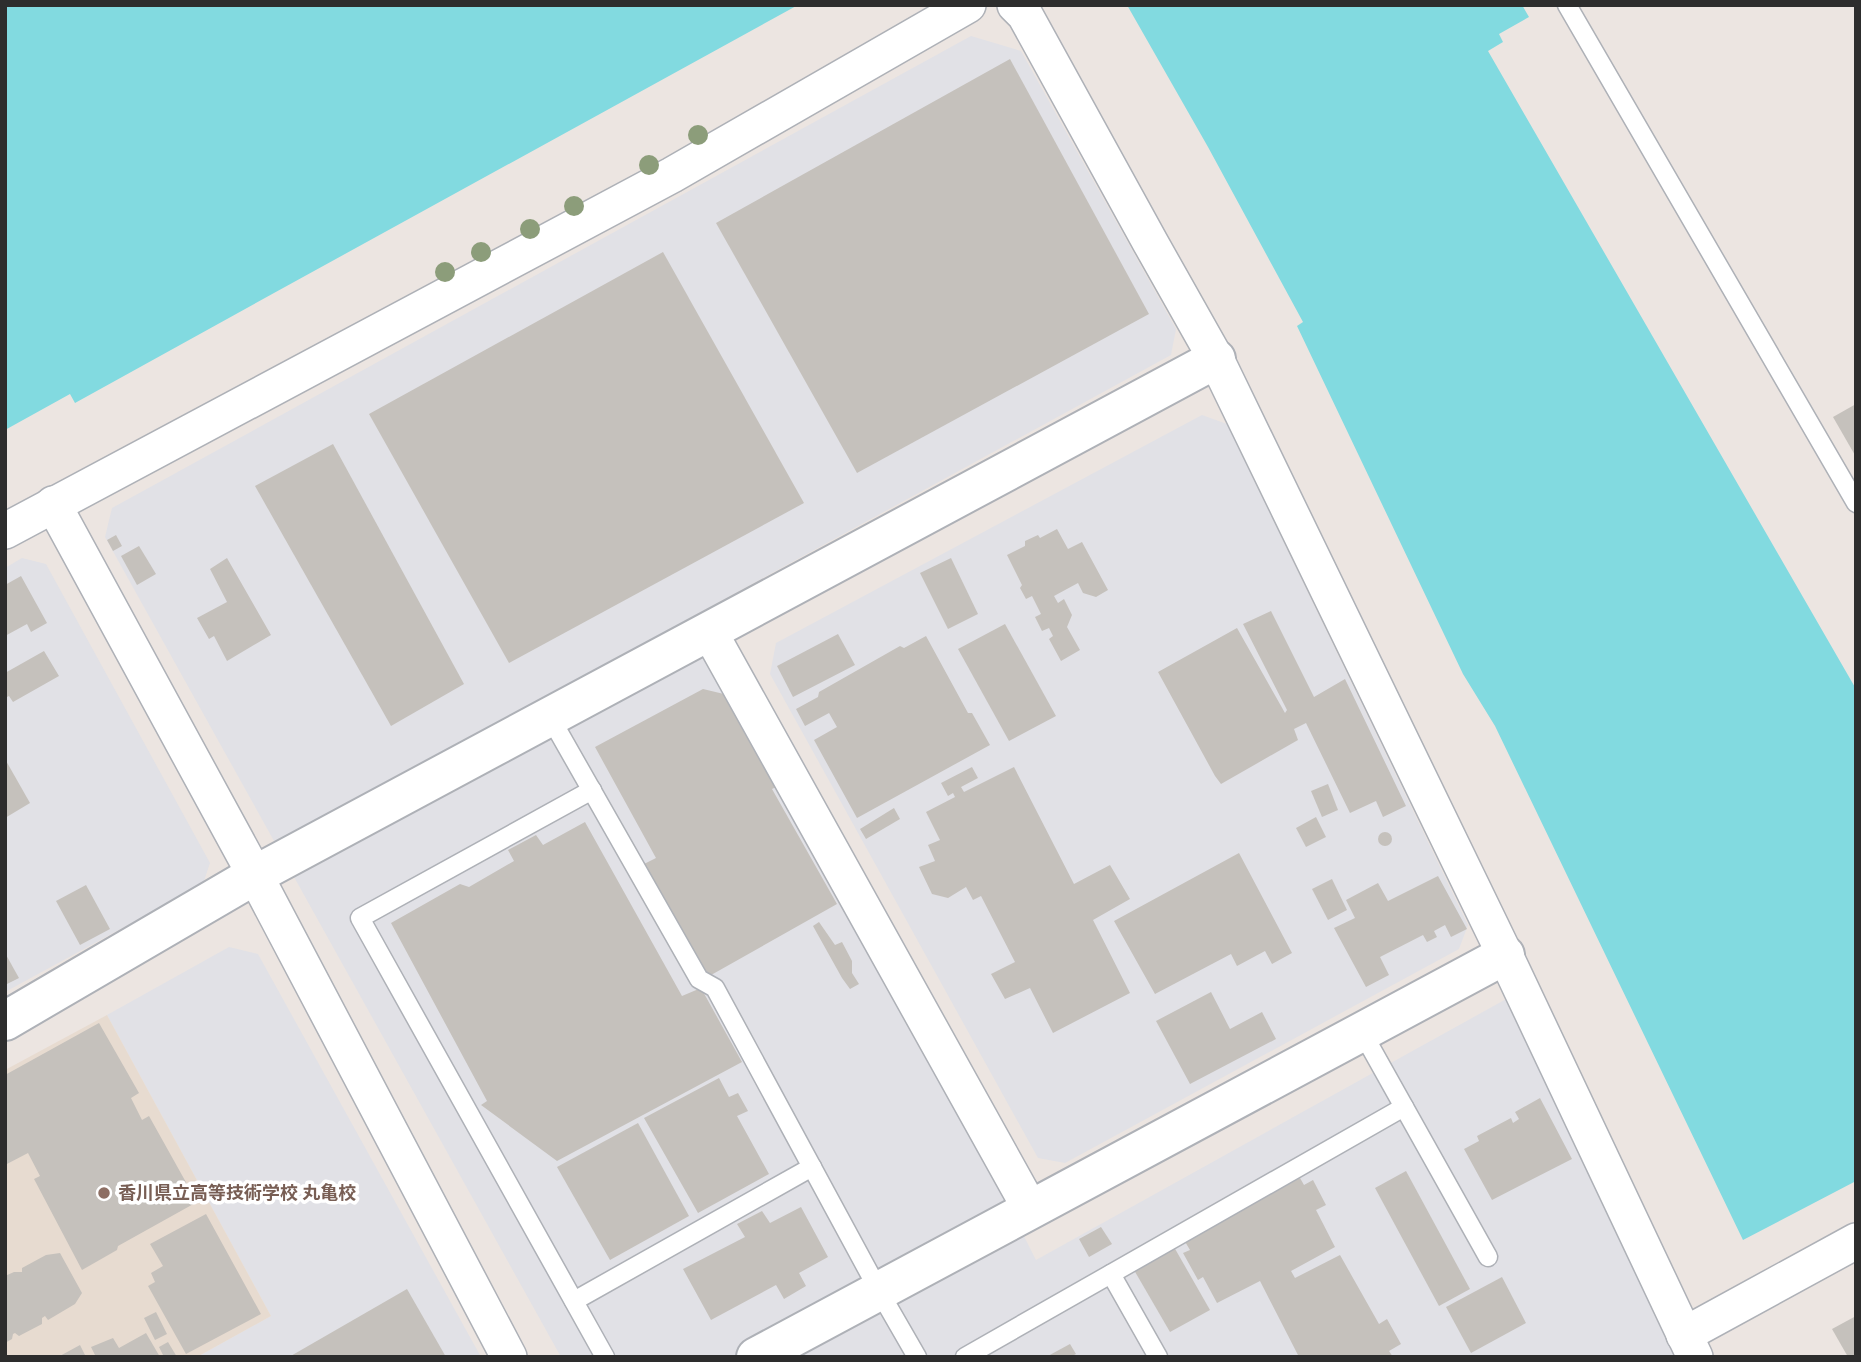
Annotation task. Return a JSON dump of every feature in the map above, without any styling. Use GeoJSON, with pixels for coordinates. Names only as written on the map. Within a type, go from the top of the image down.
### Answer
{"type":"FeatureCollection","features":[{"type":"Feature","properties":{"kind":"street"},"geometry":{"type":"LineString","coordinates":[[5,531],[672,175],[968,5]]}},
{"type":"Feature","properties":{"kind":"street"},"geometry":{"type":"LineString","coordinates":[[1015,5],[1026,15],[1216,359],[1505,955],[1689,1346],[1856,1241]]}},
{"type":"Feature","properties":{"kind":"street"},"geometry":{"type":"LineString","coordinates":[[5,1021],[255,875],[1216,359]]}},
{"type":"Feature","properties":{"kind":"street"},"geometry":{"type":"LineString","coordinates":[[53,504],[255,875],[509,1357]]}},
{"type":"Feature","properties":{"kind":"street"},"geometry":{"type":"LineString","coordinates":[[709,631],[1031,1210]]}},
{"type":"Feature","properties":{"kind":"street"},"geometry":{"type":"LineString","coordinates":[[757,1357],[1505,955]]}},
{"type":"Feature","properties":{"kind":"lane"},"geometry":{"type":"LineString","coordinates":[[1567,5],[1856,503]]}},
{"type":"Feature","properties":{"kind":"lane"},"geometry":{"type":"LineString","coordinates":[[551,717],[699,979],[715,988],[917,1357]]}},
{"type":"Feature","properties":{"kind":"lane"},"geometry":{"type":"LineString","coordinates":[[592,790],[360,918],[605,1357]]}},
{"type":"Feature","properties":{"kind":"lane"},"geometry":{"type":"LineString","coordinates":[[1362,1032],[1488,1256]]}},
{"type":"Feature","properties":{"kind":"lane"},"geometry":{"type":"LineString","coordinates":[[965,1357],[1404,1107]]}},
{"type":"Feature","properties":{"kind":"lane"},"geometry":{"type":"LineString","coordinates":[[574,1301],[812,1167]]}},
{"type":"Feature","properties":{"kind":"lane"},"geometry":{"type":"LineString","coordinates":[[1111,1274],[1158,1357]]}},
{"type":"Feature","properties":{"kind":"shaded area"},"geometry":{"type":"Polygon","coordinates":[[[971,36],[1021,51],[1176,329],[1171,355],[686,620],[996,1181],[1036,1260],[1508,998],[1676,1357],[561,1357],[105,537],[112,508],[971,36]]]}},
{"type":"Feature","properties":{"kind":"shaded area"},"geometry":{"type":"Polygon","coordinates":[[[1202,415],[1227,424],[1468,925],[1459,949],[1065,1163],[1038,1158],[770,674],[776,643],[1202,415]]]}},
{"type":"Feature","properties":{"kind":"shaded area"},"geometry":{"type":"Polygon","coordinates":[[[22,558],[46,564],[210,863],[203,884],[5,992],[5,568],[22,558]]]}},
{"type":"Feature","properties":{"kind":"shaded area"},"geometry":{"type":"Polygon","coordinates":[[[229,947],[258,954],[481,1357],[197,1357],[271,1316],[107,1015],[229,947]]]}},
{"type":"Feature","properties":{"kind":"shaded area","name":"香川県立高等技術学校 丸亀校"},"geometry":{"type":"Polygon","coordinates":[[[107,1015],[271,1316],[197,1357],[5,1357],[5,1070],[107,1015]]]}},
{"type":"Feature","properties":{"kind":"water"},"geometry":{"type":"Polygon","coordinates":[[[5,5],[798,5],[75,403],[70,394],[5,430],[5,5]]]}},
{"type":"Feature","properties":{"kind":"water"},"geometry":{"type":"Polygon","coordinates":[[[1127,5],[1522,5],[1529,17],[1499,34],[1503,42],[1488,51],[1856,689],[1856,1181],[1743,1240],[1495,726],[1463,674],[1297,326],[1303,322],[1127,5]]]}},
{"type":"Feature","properties":{"kind":"building"},"geometry":{"type":"Polygon","coordinates":[[[1010,59],[1149,314],[857,473],[716,223],[1010,59]]]}},
{"type":"Feature","properties":{"kind":"building"},"geometry":{"type":"Polygon","coordinates":[[[663,252],[804,503],[509,663],[369,414],[663,252]]]}},
{"type":"Feature","properties":{"kind":"building"},"geometry":{"type":"Polygon","coordinates":[[[1856,404],[1856,457],[1833,417],[1856,404]]]}},
{"type":"Feature","properties":{"kind":"building"},"geometry":{"type":"Polygon","coordinates":[[[333,444],[464,684],[391,726],[255,486],[333,444]]]}},
{"type":"Feature","properties":{"kind":"building"},"geometry":{"type":"Polygon","coordinates":[[[1057,529],[1068,549],[1082,542],[1108,590],[1096,597],[1083,593],[1078,583],[1054,596],[1058,603],[1064,599],[1072,615],[1067,627],[1080,650],[1061,661],[1049,639],[1053,636],[1049,628],[1042,631],[1035,617],[1041,614],[1032,596],[1026,599],[1007,555],[1025,546],[1025,541],[1038,535],[1040,538],[1057,529]]]}},
{"type":"Feature","properties":{"kind":"building"},"geometry":{"type":"Polygon","coordinates":[[[116,535],[122,546],[113,551],[107,540],[116,535]]]}},
{"type":"Feature","properties":{"kind":"building"},"geometry":{"type":"Polygon","coordinates":[[[139,546],[156,574],[137,585],[121,556],[139,546]]]}},
{"type":"Feature","properties":{"kind":"building"},"geometry":{"type":"Polygon","coordinates":[[[227,558],[271,635],[227,661],[214,636],[209,639],[197,618],[227,602],[210,569],[227,558]]]}},
{"type":"Feature","properties":{"kind":"building"},"geometry":{"type":"Polygon","coordinates":[[[951,558],[978,614],[948,629],[920,573],[951,558]]]}},
{"type":"Feature","properties":{"kind":"building"},"geometry":{"type":"Polygon","coordinates":[[[21,576],[47,623],[31,632],[27,624],[5,636],[5,585],[21,576]]]}},
{"type":"Feature","properties":{"kind":"building"},"geometry":{"type":"Polygon","coordinates":[[[1271,611],[1314,697],[1345,679],[1406,806],[1383,817],[1376,801],[1350,813],[1306,723],[1294,729],[1298,740],[1221,784],[1215,776],[1158,672],[1237,628],[1285,713],[1287,710],[1243,624],[1271,611]]]}},
{"type":"Feature","properties":{"kind":"building"},"geometry":{"type":"Polygon","coordinates":[[[1005,624],[1056,716],[1009,741],[958,649],[1005,624]]]}},
{"type":"Feature","properties":{"kind":"building"},"geometry":{"type":"Polygon","coordinates":[[[838,634],[855,665],[793,697],[777,666],[838,634]]]}},
{"type":"Feature","properties":{"kind":"building"},"geometry":{"type":"Polygon","coordinates":[[[926,636],[968,713],[972,713],[990,745],[857,818],[814,740],[837,727],[829,713],[805,726],[796,709],[818,697],[819,692],[900,646],[904,648],[926,636]]]}},
{"type":"Feature","properties":{"kind":"building"},"geometry":{"type":"Polygon","coordinates":[[[44,651],[59,676],[13,702],[9,696],[5,698],[5,673],[44,651]]]}},
{"type":"Feature","properties":{"kind":"building"},"geometry":{"type":"Polygon","coordinates":[[[703,689],[728,695],[778,786],[772,789],[837,904],[704,979],[642,865],[656,858],[595,747],[703,689]]]}},
{"type":"Feature","properties":{"kind":"building"},"geometry":{"type":"Polygon","coordinates":[[[5,759],[30,803],[5,818],[5,759]]]}},
{"type":"Feature","properties":{"kind":"building"},"geometry":{"type":"Polygon","coordinates":[[[972,767],[978,778],[961,787],[964,792],[1014,767],[1074,884],[1110,865],[1130,899],[1093,920],[1130,993],[1053,1033],[1030,988],[1005,999],[991,974],[1015,962],[981,896],[973,900],[966,887],[948,898],[932,894],[919,867],[935,861],[928,845],[940,840],[926,812],[955,797],[953,793],[948,796],[941,783],[972,767]]]}},
{"type":"Feature","properties":{"kind":"building"},"geometry":{"type":"Polygon","coordinates":[[[1328,784],[1338,810],[1322,817],[1311,791],[1328,784]]]}},
{"type":"Feature","properties":{"kind":"building"},"geometry":{"type":"Polygon","coordinates":[[[894,808],[900,819],[866,839],[860,829],[894,808]]]}},
{"type":"Feature","properties":{"kind":"building"},"geometry":{"type":"Polygon","coordinates":[[[1316,817],[1326,837],[1306,847],[1296,828],[1316,817]]]}},
{"type":"Feature","properties":{"kind":"building"},"geometry":{"type":"Polygon","coordinates":[[[585,822],[682,996],[701,988],[742,1062],[557,1161],[481,1105],[487,1101],[391,923],[460,884],[469,887],[514,861],[508,850],[536,835],[543,845],[585,822]]]}},
{"type":"Feature","properties":{"kind":"building"},"geometry":{"type":"Polygon","coordinates":[[[1385,832],[1390,834],[1390,844],[1385,846],[1380,844],[1378,839],[1380,834],[1385,832]]]}},
{"type":"Feature","properties":{"kind":"building"},"geometry":{"type":"Polygon","coordinates":[[[1239,853],[1292,953],[1272,964],[1265,951],[1237,966],[1231,954],[1155,994],[1114,921],[1239,853]]]}},
{"type":"Feature","properties":{"kind":"building"},"geometry":{"type":"Polygon","coordinates":[[[1438,876],[1467,929],[1451,937],[1445,925],[1434,931],[1437,937],[1427,942],[1423,935],[1380,957],[1389,975],[1366,987],[1334,928],[1355,918],[1346,900],[1378,883],[1388,901],[1438,876]]]}},
{"type":"Feature","properties":{"kind":"building"},"geometry":{"type":"Polygon","coordinates":[[[1332,879],[1347,910],[1328,920],[1312,889],[1332,879]]]}},
{"type":"Feature","properties":{"kind":"building"},"geometry":{"type":"Polygon","coordinates":[[[86,885],[110,929],[80,945],[56,901],[86,885]]]}},
{"type":"Feature","properties":{"kind":"building"},"geometry":{"type":"Polygon","coordinates":[[[819,922],[835,945],[842,942],[852,961],[852,973],[859,984],[850,989],[813,926],[819,922]]]}},
{"type":"Feature","properties":{"kind":"building"},"geometry":{"type":"Polygon","coordinates":[[[5,953],[19,978],[5,985],[5,953]]]}},
{"type":"Feature","properties":{"kind":"building"},"geometry":{"type":"Polygon","coordinates":[[[1211,992],[1230,1029],[1262,1012],[1276,1039],[1190,1084],[1156,1021],[1211,992]]]}},
{"type":"Feature","properties":{"kind":"building"},"geometry":{"type":"Polygon","coordinates":[[[99,1023],[139,1093],[131,1098],[142,1120],[149,1116],[197,1202],[118,1246],[117,1250],[82,1270],[34,1179],[40,1176],[28,1153],[5,1165],[5,1075],[99,1023]]]}},
{"type":"Feature","properties":{"kind":"building"},"geometry":{"type":"Polygon","coordinates":[[[719,1078],[729,1097],[738,1093],[748,1111],[737,1116],[769,1174],[698,1213],[644,1118],[719,1078]]]}},
{"type":"Feature","properties":{"kind":"building"},"geometry":{"type":"Polygon","coordinates":[[[1540,1098],[1572,1159],[1492,1200],[1464,1149],[1479,1141],[1477,1136],[1511,1118],[1513,1123],[1519,1119],[1515,1112],[1540,1098]]]}},
{"type":"Feature","properties":{"kind":"building"},"geometry":{"type":"Polygon","coordinates":[[[638,1123],[689,1216],[610,1260],[557,1167],[638,1123]]]}},
{"type":"Feature","properties":{"kind":"building"},"geometry":{"type":"Polygon","coordinates":[[[1406,1171],[1470,1289],[1439,1306],[1375,1188],[1406,1171]]]}},
{"type":"Feature","properties":{"kind":"building"},"geometry":{"type":"Polygon","coordinates":[[[1300,1178],[1304,1185],[1313,1180],[1326,1205],[1316,1210],[1335,1247],[1291,1271],[1295,1278],[1340,1255],[1379,1324],[1387,1319],[1401,1344],[1389,1351],[1393,1357],[1299,1357],[1260,1281],[1217,1303],[1203,1277],[1198,1280],[1183,1253],[1190,1250],[1184,1240],[1300,1178]]]}},
{"type":"Feature","properties":{"kind":"building"},"geometry":{"type":"Polygon","coordinates":[[[801,1207],[828,1257],[799,1273],[806,1286],[784,1299],[776,1285],[711,1320],[683,1269],[745,1237],[737,1224],[762,1211],[770,1223],[801,1207]]]}},
{"type":"Feature","properties":{"kind":"building"},"geometry":{"type":"Polygon","coordinates":[[[206,1214],[261,1314],[186,1354],[148,1286],[155,1282],[151,1273],[163,1266],[150,1244],[206,1214]]]}},
{"type":"Feature","properties":{"kind":"building"},"geometry":{"type":"Polygon","coordinates":[[[1101,1227],[1112,1244],[1089,1257],[1079,1239],[1101,1227]]]}},
{"type":"Feature","properties":{"kind":"building"},"geometry":{"type":"Polygon","coordinates":[[[1174,1247],[1210,1310],[1170,1332],[1134,1270],[1174,1247]]]}},
{"type":"Feature","properties":{"kind":"building"},"geometry":{"type":"Polygon","coordinates":[[[60,1253],[82,1293],[75,1304],[48,1320],[45,1316],[42,1318],[42,1324],[19,1336],[13,1334],[12,1339],[5,1343],[5,1276],[22,1272],[22,1268],[46,1255],[60,1253]]]}},
{"type":"Feature","properties":{"kind":"building"},"geometry":{"type":"Polygon","coordinates":[[[1502,1277],[1526,1323],[1471,1353],[1446,1307],[1502,1277]]]}},
{"type":"Feature","properties":{"kind":"building"},"geometry":{"type":"Polygon","coordinates":[[[407,1289],[446,1357],[289,1357],[407,1289]]]}},
{"type":"Feature","properties":{"kind":"building"},"geometry":{"type":"Polygon","coordinates":[[[156,1312],[167,1334],[155,1340],[144,1318],[156,1312]]]}},
{"type":"Feature","properties":{"kind":"building"},"geometry":{"type":"Polygon","coordinates":[[[1856,1316],[1856,1357],[1848,1357],[1832,1329],[1856,1316]]]}},
{"type":"Feature","properties":{"kind":"building"},"geometry":{"type":"Polygon","coordinates":[[[146,1333],[160,1357],[96,1357],[91,1347],[113,1338],[119,1348],[146,1333]]]}},
{"type":"Feature","properties":{"kind":"building"},"geometry":{"type":"Polygon","coordinates":[[[168,1342],[177,1357],[164,1357],[159,1347],[168,1342]]]}},
{"type":"Feature","properties":{"kind":"building"},"geometry":{"type":"Polygon","coordinates":[[[1070,1344],[1076,1354],[1070,1357],[1046,1357],[1070,1344]]]}},
{"type":"Feature","properties":{"kind":"building"},"geometry":{"type":"Polygon","coordinates":[[[80,1345],[86,1357],[58,1357],[80,1345]]]}},
{"type":"Feature","properties":{"kind":"place","name":"香川県立高等技術学校 丸亀校"},"geometry":{"type":"Point","coordinates":[104,1193]}}]}
